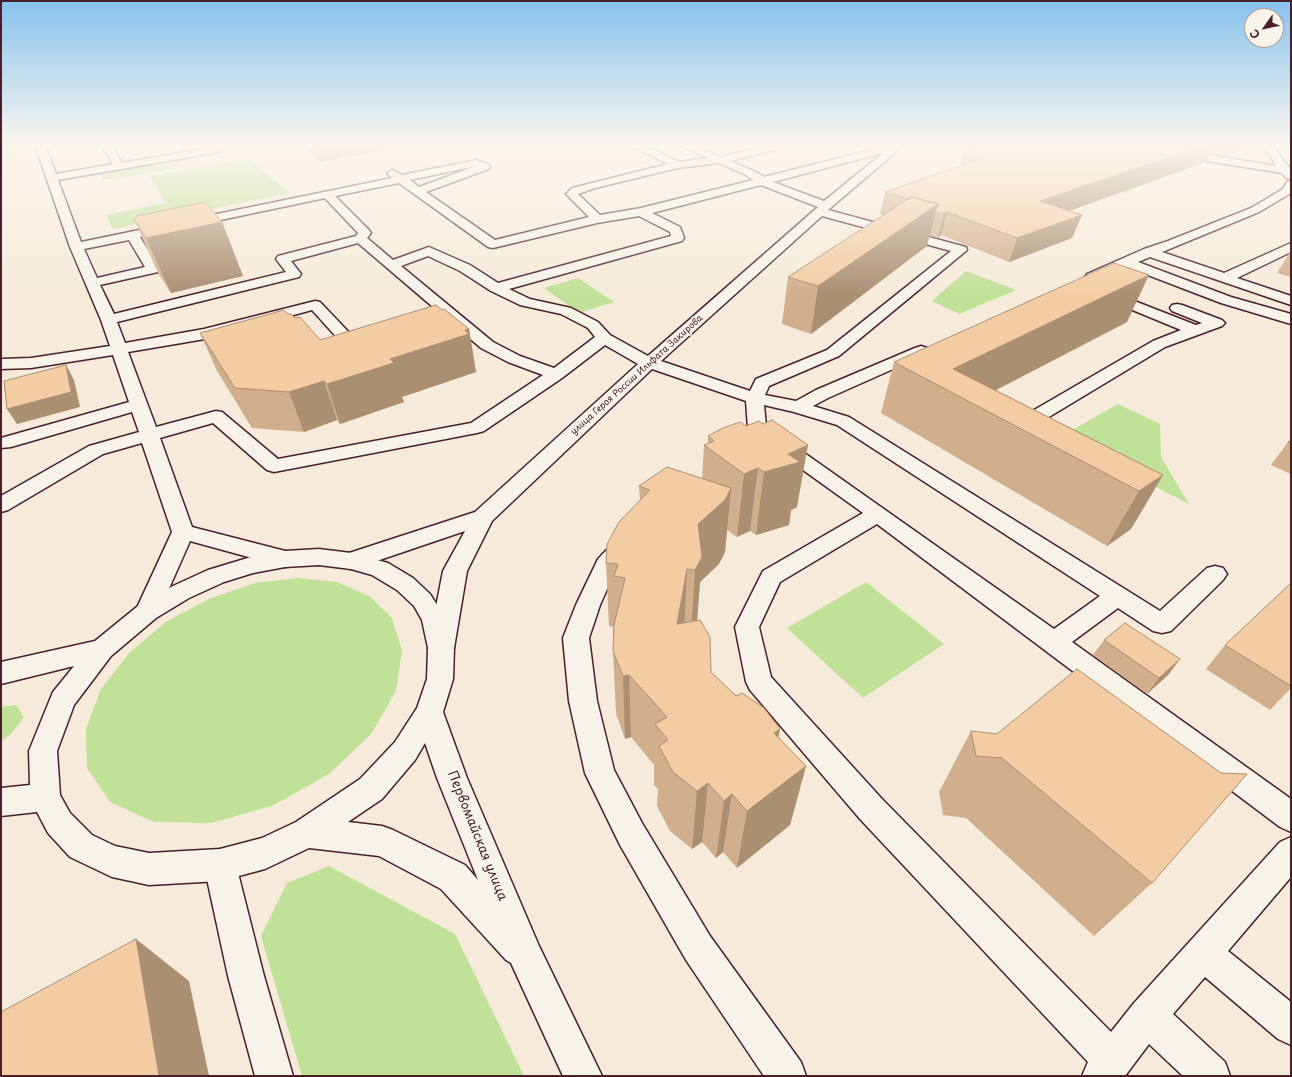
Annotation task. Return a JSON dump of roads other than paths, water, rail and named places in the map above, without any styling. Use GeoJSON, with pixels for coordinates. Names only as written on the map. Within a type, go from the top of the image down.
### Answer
{"type":"FeatureCollection","features":[{"type":"Feature","properties":{"kind":"street"},"geometry":{"type":"LineString","coordinates":[[58,195],[76,247],[109,320],[183,532],[147,612]]}},
{"type":"Feature","properties":{"kind":"street"},"geometry":{"type":"LineString","coordinates":[[76,247],[327,195]]}},
{"type":"Feature","properties":{"kind":"street"},"geometry":{"type":"LineString","coordinates":[[109,320],[294,274],[282,259],[360,239],[365,233],[328,195]]}},
{"type":"Feature","properties":{"kind":"street"},"geometry":{"type":"LineString","coordinates":[[423,195],[493,244],[597,219],[641,212],[706,195]]}},
{"type":"Feature","properties":{"kind":"street"},"geometry":{"type":"LineString","coordinates":[[573,195],[597,219]]}},
{"type":"Feature","properties":{"kind":"street"},"geometry":{"type":"LineString","coordinates":[[793,195],[823,209],[880,228],[961,250],[833,353],[762,383],[755,398],[757,428],[878,514],[1291,817]]}},
{"type":"Feature","properties":{"kind":"street","name":"улица Героя России Ильфата Закирова"},"geometry":{"type":"LineString","coordinates":[[441,648],[455,571],[483,516],[649,363],[839,195]]}},
{"type":"Feature","properties":{"kind":"street"},"geometry":{"type":"LineString","coordinates":[[1195,330],[1077,284],[1149,252],[1173,244],[1255,210],[1280,195]]}},
{"type":"Feature","properties":{"kind":"street"},"geometry":{"type":"LineString","coordinates":[[496,288],[678,238],[676,230],[641,212]]}},
{"type":"Feature","properties":{"kind":"street"},"geometry":{"type":"LineString","coordinates":[[867,237],[880,228]]}},
{"type":"Feature","properties":{"kind":"street"},"geometry":{"type":"LineString","coordinates":[[93,283],[153,269],[133,236]]}},
{"type":"Feature","properties":{"kind":"street"},"geometry":{"type":"LineString","coordinates":[[360,239],[487,344],[514,359],[556,374]]}},
{"type":"Feature","properties":{"kind":"street"},"geometry":{"type":"LineString","coordinates":[[1225,278],[1291,247]]}},
{"type":"Feature","properties":{"kind":"street"},"geometry":{"type":"LineString","coordinates":[[391,266],[429,251],[465,268],[496,288],[525,302],[566,312],[593,325],[604,338],[649,363],[755,398],[798,407],[843,421],[1162,624],[1216,574]]}},
{"type":"Feature","properties":{"kind":"street"},"geometry":{"type":"LineString","coordinates":[[1149,252],[1291,301]]}},
{"type":"Feature","properties":{"kind":"street"},"geometry":{"type":"LineString","coordinates":[[1127,262],[1226,300],[1291,319]]}},
{"type":"Feature","properties":{"kind":"street"},"geometry":{"type":"LineString","coordinates":[[1004,436],[1084,387],[1159,344],[1217,323],[1131,291]]}},
{"type":"Feature","properties":{"kind":"street"},"geometry":{"type":"LineString","coordinates":[[1,364],[31,363],[119,349],[145,342],[205,334],[211,346],[324,315],[356,349],[378,343]]}},
{"type":"Feature","properties":{"kind":"street"},"geometry":{"type":"LineString","coordinates":[[437,326],[459,320]]}},
{"type":"Feature","properties":{"kind":"street"},"geometry":{"type":"LineString","coordinates":[[1,505],[96,450],[216,416],[274,466],[477,427],[556,374],[604,338]]}},
{"type":"Feature","properties":{"kind":"street"},"geometry":{"type":"LineString","coordinates":[[798,407],[822,394],[937,344]]}},
{"type":"Feature","properties":{"kind":"street"},"geometry":{"type":"LineString","coordinates":[[4,443],[139,405]]}},
{"type":"Feature","properties":{"kind":"street"},"geometry":{"type":"LineString","coordinates":[[745,454],[770,438]]}},
{"type":"Feature","properties":{"kind":"street"},"geometry":{"type":"LineString","coordinates":[[878,514],[771,577],[747,627],[758,682],[871,809],[1107,1068],[1147,1016],[1291,853]]}},
{"type":"Feature","properties":{"kind":"street"},"geometry":{"type":"LineString","coordinates":[[351,561],[483,516]]}},
{"type":"Feature","properties":{"kind":"street"},"geometry":{"type":"LineString","coordinates":[[643,525],[606,565],[588,605],[576,638],[583,701],[600,773],[631,834],[698,948],[787,1076]]}},
{"type":"Feature","properties":{"kind":"street"},"geometry":{"type":"LineString","coordinates":[[183,532],[285,559]]}},
{"type":"Feature","properties":{"kind":"street"},"geometry":{"type":"LineString","coordinates":[[319,557],[351,561],[380,569],[406,584],[422,600],[434,619],[441,648],[440,679],[429,712],[405,751],[371,790],[307,833],[264,853],[220,865],[149,869],[112,861],[81,846],[59,823],[45,797],[43,751],[62,700],[102,649],[147,612],[181,592],[216,576],[251,565],[285,559],[319,557]]}},
{"type":"Feature","properties":{"kind":"street"},"geometry":{"type":"LineString","coordinates":[[1053,643],[1117,596]]}},
{"type":"Feature","properties":{"kind":"street"},"geometry":{"type":"LineString","coordinates":[[1,673],[102,649]]}},
{"type":"Feature","properties":{"kind":"street","name":"Первомайская улица"},"geometry":{"type":"LineString","coordinates":[[429,712],[452,778],[528,958],[583,1076]]}},
{"type":"Feature","properties":{"kind":"street"},"geometry":{"type":"LineString","coordinates":[[1,802],[45,797]]}},
{"type":"Feature","properties":{"kind":"street","name":"Первомайская улица"},"geometry":{"type":"LineString","coordinates":[[307,833],[382,841],[453,877],[528,958]]}},
{"type":"Feature","properties":{"kind":"street"},"geometry":{"type":"LineString","coordinates":[[220,865],[246,976],[274,1076]]}},
{"type":"Feature","properties":{"kind":"street"},"geometry":{"type":"LineString","coordinates":[[1203,953],[1291,1026]]}},
{"type":"Feature","properties":{"kind":"street"},"geometry":{"type":"LineString","coordinates":[[1147,1016],[1211,1076]]}}]}
